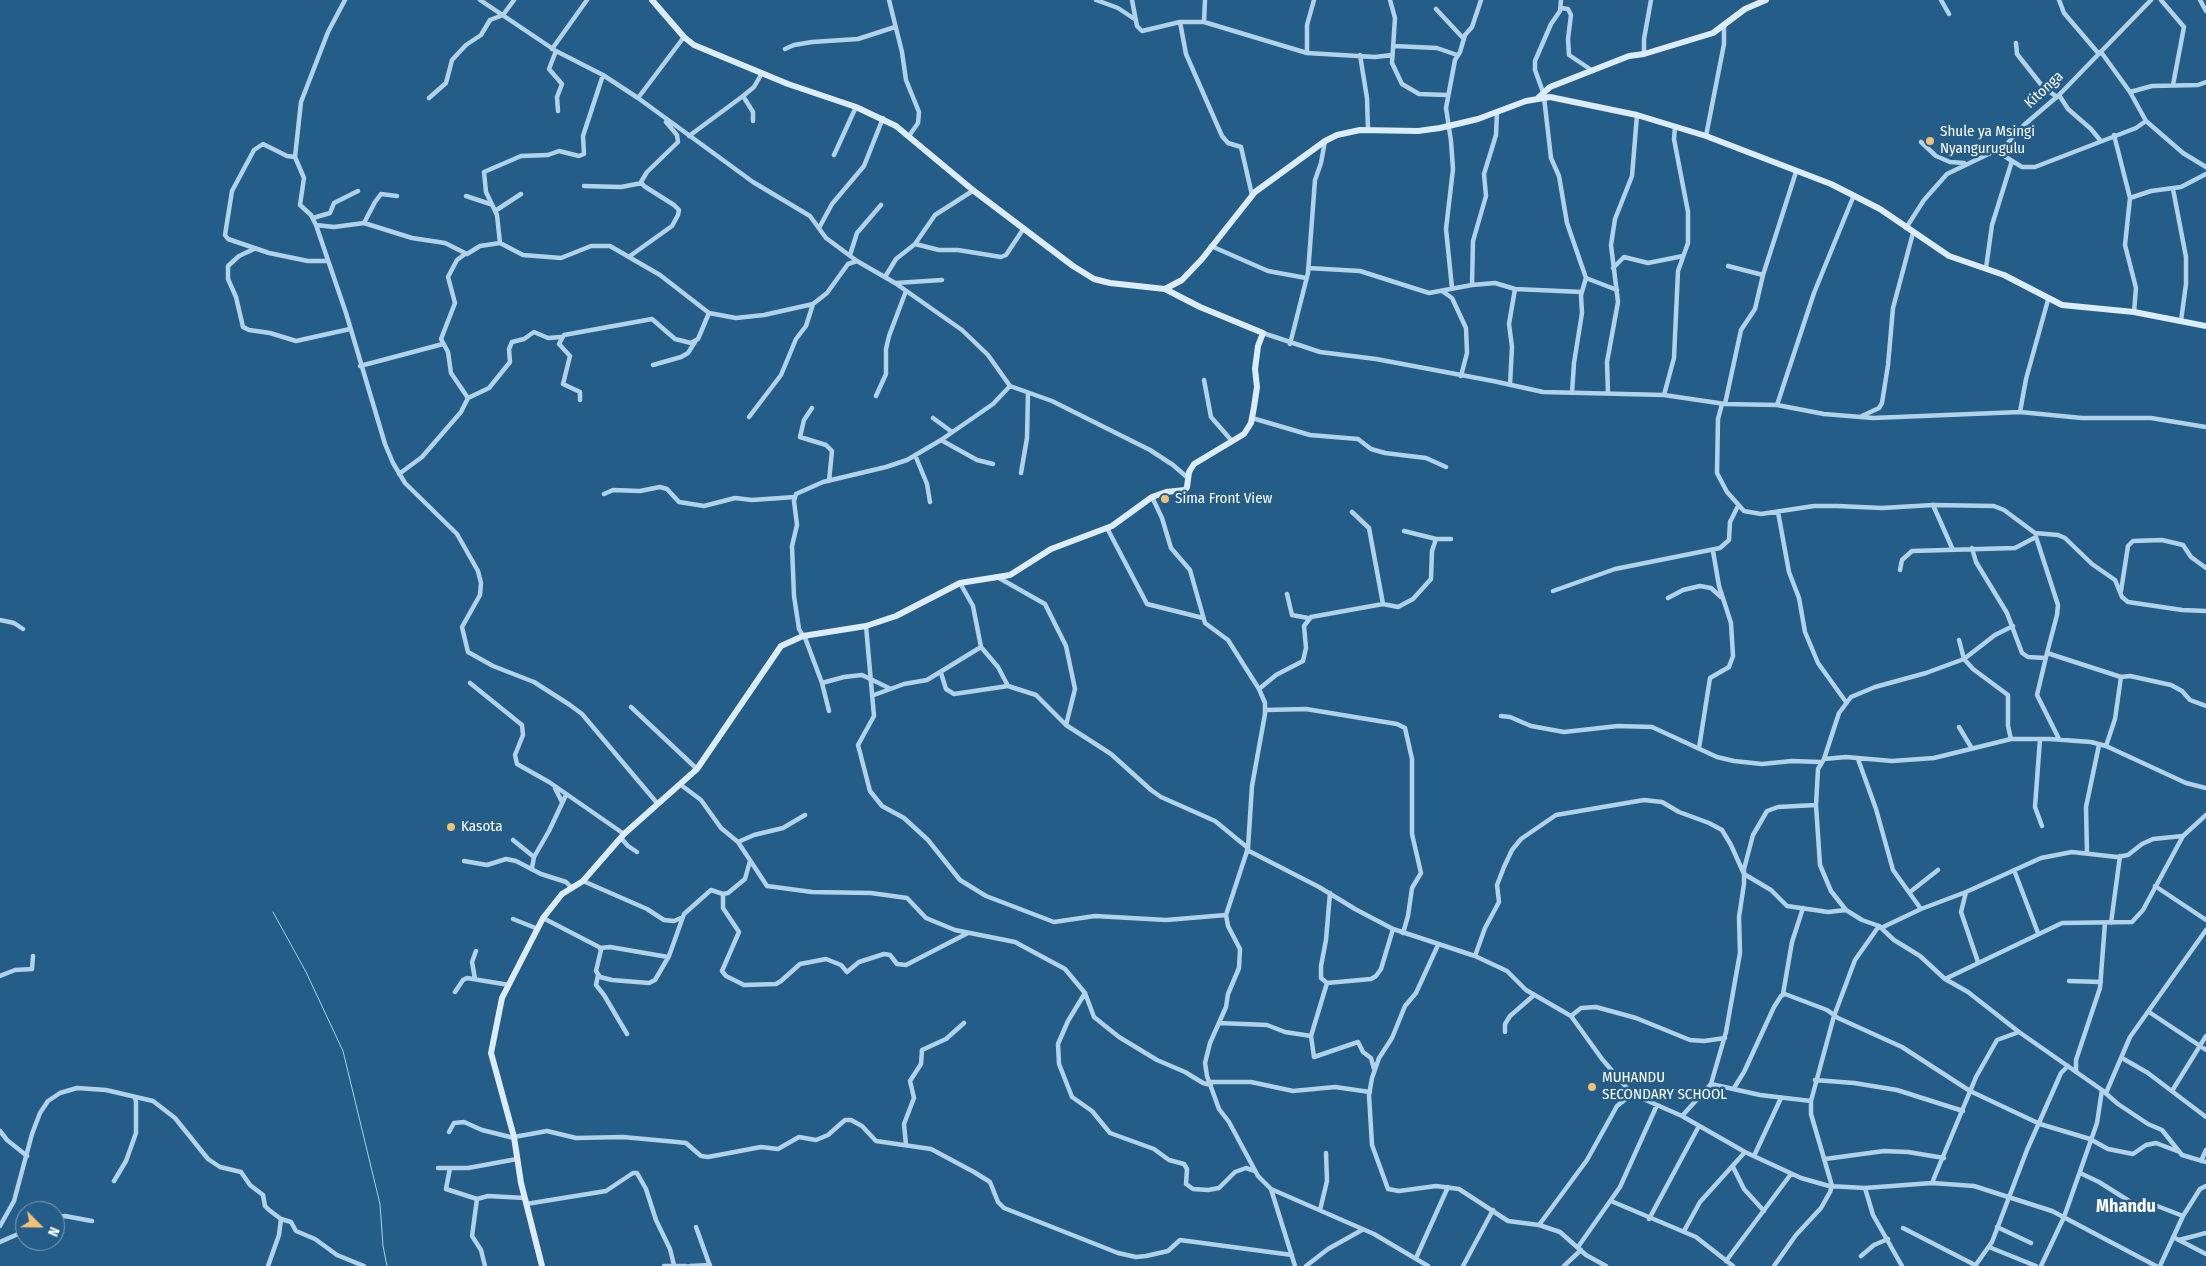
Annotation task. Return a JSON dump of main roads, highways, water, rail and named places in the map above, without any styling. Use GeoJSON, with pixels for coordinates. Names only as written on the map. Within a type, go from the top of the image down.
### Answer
{"type":"FeatureCollection","features":[{"type":"Feature","properties":{"kind":"waterway"},"geometry":{"type":"LineString","coordinates":[[273,912],[306,972],[343,1051],[380,1204],[383,1246],[387,1266]]}},
{"type":"Feature","properties":{"kind":"place","name":"Shule ya Msingi Nyangurugulu"},"geometry":{"type":"Point","coordinates":[1930,141]}},
{"type":"Feature","properties":{"kind":"place","name":"Sima Front View"},"geometry":{"type":"Point","coordinates":[1165,499]}},
{"type":"Feature","properties":{"kind":"place","name":"Kasota"},"geometry":{"type":"Point","coordinates":[451,827]}},
{"type":"Feature","properties":{"kind":"place","name":"MUHANDU SECONDARY SCHOOL"},"geometry":{"type":"Point","coordinates":[1592,1087]}},
{"type":"Feature","properties":{"kind":"district","name":"Mhandu"},"geometry":{"type":"Point","coordinates":[2126,1207]}}]}
